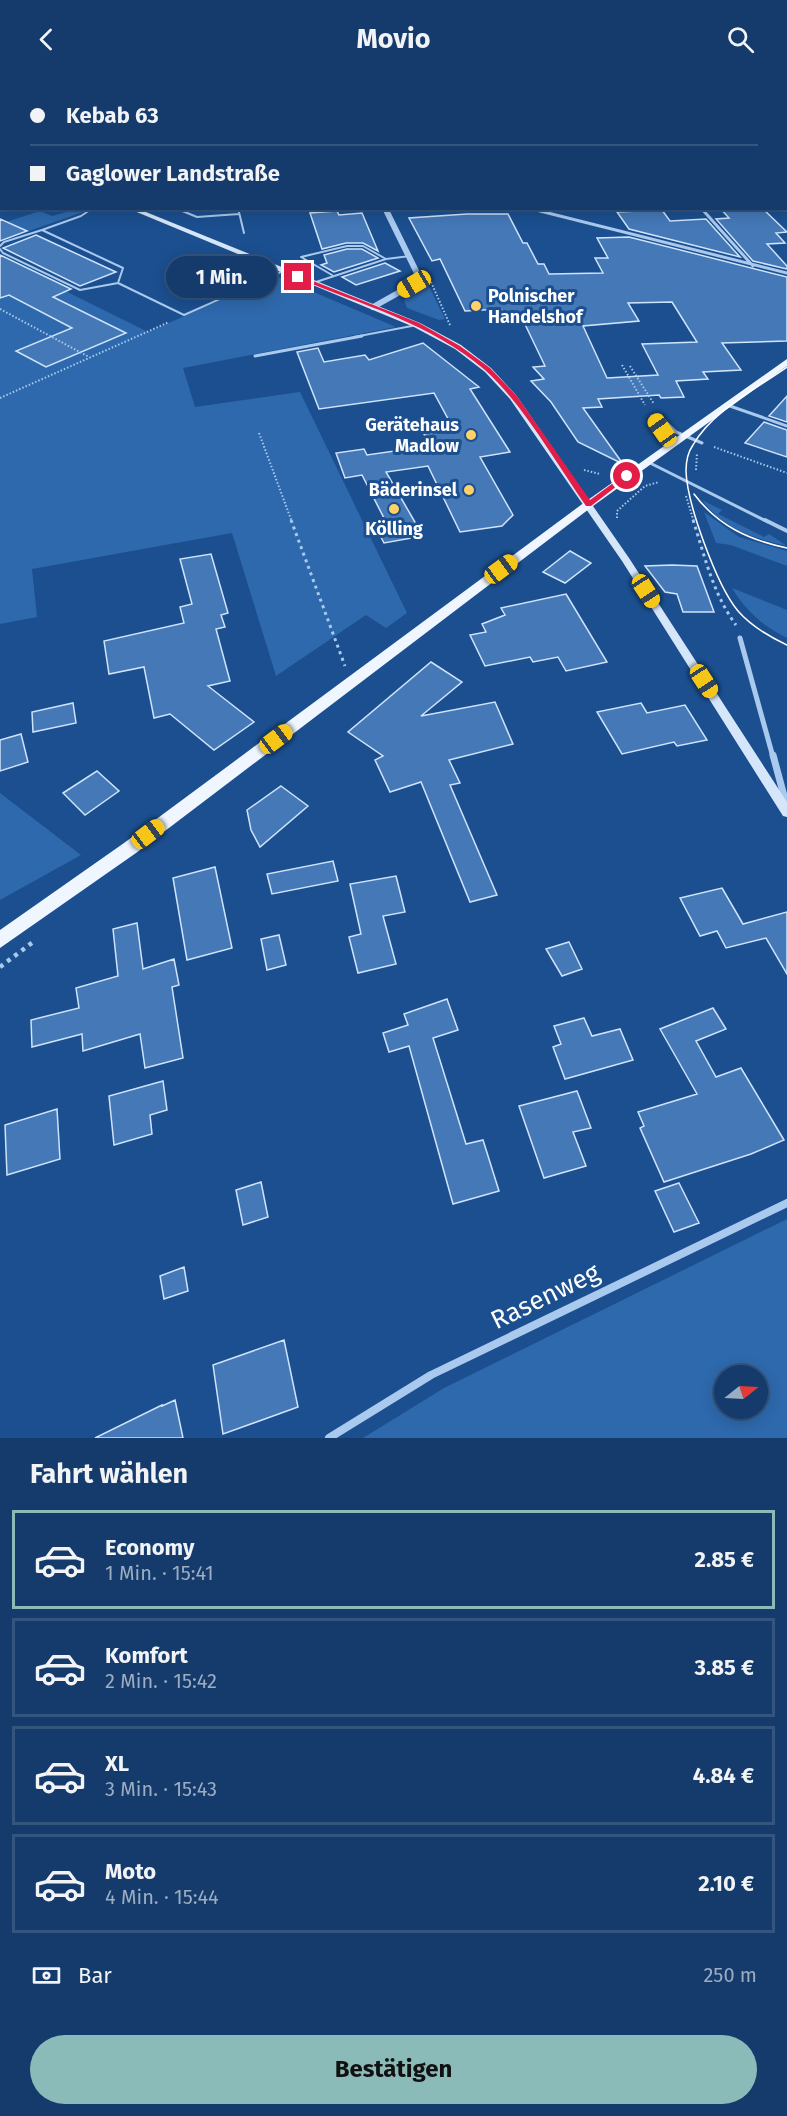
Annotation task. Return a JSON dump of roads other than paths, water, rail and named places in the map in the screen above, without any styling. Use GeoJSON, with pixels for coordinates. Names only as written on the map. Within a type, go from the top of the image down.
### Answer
{"type":"FeatureCollection","features":[{"type":"Feature","properties":{"kind":"main road"},"geometry":{"type":"LineString","coordinates":[[135,210],[417,325],[458,347],[488,370],[513,397],[589,504],[787,812]]}},
{"type":"Feature","properties":{"kind":"main road"},"geometry":{"type":"LineString","coordinates":[[0,940],[130,848],[589,504],[787,362]]}},
{"type":"Feature","properties":{"kind":"street"},"geometry":{"type":"LineString","coordinates":[[373,307],[414,284],[419,274],[386,210]]}},
{"type":"Feature","properties":{"kind":"street"},"geometry":{"type":"LineString","coordinates":[[536,210],[754,267],[787,273]]}},
{"type":"Feature","properties":{"kind":"street"},"geometry":{"type":"LineString","coordinates":[[703,210],[754,267]]}},
{"type":"Feature","properties":{"kind":"street"},"geometry":{"type":"LineString","coordinates":[[740,638],[787,807]]}},
{"type":"Feature","properties":{"kind":"street","name":"Rasenweg"},"geometry":{"type":"LineString","coordinates":[[329,1438],[431,1375],[787,1203]]}},
{"type":"Feature","properties":{"kind":"lane"},"geometry":{"type":"LineString","coordinates":[[90,210],[81,216],[4,242],[0,248],[3,253],[80,290],[118,283],[184,315],[283,271]]}},
{"type":"Feature","properties":{"kind":"lane"},"geometry":{"type":"LineString","coordinates":[[180,210],[197,217],[239,214]]}},
{"type":"Feature","properties":{"kind":"lane"},"geometry":{"type":"LineString","coordinates":[[238,210],[244,233]]}},
{"type":"Feature","properties":{"kind":"lane"},"geometry":{"type":"LineString","coordinates":[[42,230],[123,268],[118,283]]}},
{"type":"Feature","properties":{"kind":"lane"},"geometry":{"type":"LineString","coordinates":[[332,275],[301,257],[311,253],[363,246],[386,259]]}},
{"type":"Feature","properties":{"kind":"lane"},"geometry":{"type":"LineString","coordinates":[[314,283],[332,275],[386,259],[410,256]]}},
{"type":"Feature","properties":{"kind":"lane"},"geometry":{"type":"LineString","coordinates":[[255,356],[417,325]]}},
{"type":"Feature","properties":{"kind":"lane"},"geometry":{"type":"LineString","coordinates":[[727,405],[787,426]]}},
{"type":"Feature","properties":{"kind":"lane"},"geometry":{"type":"LineString","coordinates":[[652,416],[672,444]]}},
{"type":"Feature","properties":{"kind":"lane"},"geometry":{"type":"LineString","coordinates":[[664,420],[669,427],[683,436],[702,443]]}},
{"type":"Feature","properties":{"kind":"lane"},"geometry":{"type":"LineString","coordinates":[[648,462],[787,531]]}},
{"type":"Feature","properties":{"kind":"tram line"},"geometry":{"type":"LineString","coordinates":[[787,367],[723,411],[711,422],[691,448],[686,471],[692,503],[704,544],[730,599],[749,622],[767,635],[787,645]]}},
{"type":"Feature","properties":{"kind":"tram line"},"geometry":{"type":"LineString","coordinates":[[694,494],[713,515],[735,530],[760,541],[787,548]]}},
{"type":"Feature","properties":{"kind":"place","name":"Polnischer Handelshof"},"geometry":{"type":"Point","coordinates":[476,306]}},
{"type":"Feature","properties":{"kind":"place","name":"Gerätehaus Madlow"},"geometry":{"type":"Point","coordinates":[471,435]}},
{"type":"Feature","properties":{"kind":"place","name":"Bäderinsel"},"geometry":{"type":"Point","coordinates":[469,490]}},
{"type":"Feature","properties":{"kind":"place","name":"Kölling"},"geometry":{"type":"Point","coordinates":[394,509]}}]}
